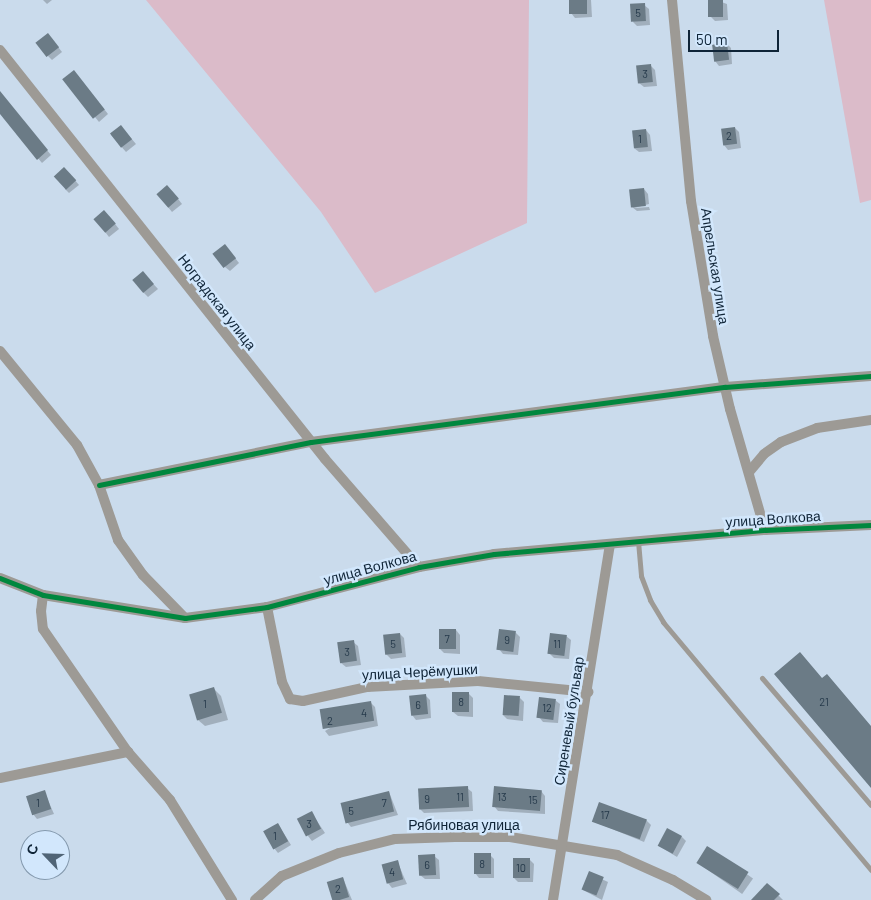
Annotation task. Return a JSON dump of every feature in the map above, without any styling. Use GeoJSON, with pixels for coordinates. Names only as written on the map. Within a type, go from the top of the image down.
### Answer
{"type":"FeatureCollection","features":[{"type":"Feature","properties":{"kind":"street","name":"Апрельская улица"},"geometry":{"type":"LineString","coordinates":[[672,0],[691,201],[713,336],[725,387],[765,530]]}},
{"type":"Feature","properties":{"kind":"street","name":"Ноградская улица"},"geometry":{"type":"LineString","coordinates":[[0,50],[311,442],[419,567]]}},
{"type":"Feature","properties":{"kind":"street"},"geometry":{"type":"LineString","coordinates":[[0,351],[77,444],[99,485],[118,540],[143,575],[185,618]]}},
{"type":"Feature","properties":{"kind":"street"},"geometry":{"type":"LineString","coordinates":[[99,485],[311,442],[725,387],[871,376]]}},
{"type":"Feature","properties":{"kind":"street"},"geometry":{"type":"LineString","coordinates":[[749,472],[764,454],[781,442],[817,428],[871,420]]}},
{"type":"Feature","properties":{"kind":"street","name":"улица Волкова"},"geometry":{"type":"LineString","coordinates":[[0,578],[44,596],[185,618],[267,607],[419,567],[494,554],[610,546],[638,541],[765,530],[871,525]]}},
{"type":"Feature","properties":{"kind":"street","name":"Сиреневый бульвар"},"geometry":{"type":"LineString","coordinates":[[554,900],[610,546]]}},
{"type":"Feature","properties":{"kind":"street"},"geometry":{"type":"LineString","coordinates":[[44,596],[41,611],[43,629],[128,752],[170,800],[232,900]]}},
{"type":"Feature","properties":{"kind":"street","name":"улица Черёмушки"},"geometry":{"type":"LineString","coordinates":[[267,607],[282,682],[290,699],[303,701],[367,687],[478,681],[588,692]]}},
{"type":"Feature","properties":{"kind":"street"},"geometry":{"type":"LineString","coordinates":[[0,778],[128,752]]}},
{"type":"Feature","properties":{"kind":"street","name":"Рябиновая улица"},"geometry":{"type":"LineString","coordinates":[[255,900],[282,876],[339,853],[395,839],[510,837],[563,843],[617,855],[673,880],[706,900]]}},
{"type":"Feature","properties":{"kind":"lane"},"geometry":{"type":"LineString","coordinates":[[638,541],[642,576],[650,600],[663,622],[871,870]]}},
{"type":"Feature","properties":{"kind":"lane"},"geometry":{"type":"LineString","coordinates":[[762,678],[871,805]]}},
{"type":"Feature","properties":{"kind":"shaded area"},"geometry":{"type":"Polygon","coordinates":[[[146,0],[529,0],[527,223],[375,293],[321,212],[146,0]]]}},
{"type":"Feature","properties":{"kind":"shaded area"},"geometry":{"type":"Polygon","coordinates":[[[824,0],[871,0],[871,200],[860,203],[824,0]]]}},
{"type":"Feature","properties":{"kind":"building"},"geometry":{"type":"Polygon","coordinates":[[[569,0],[587,0],[587,14],[569,14],[569,0]]]}},
{"type":"Feature","properties":{"kind":"building"},"geometry":{"type":"Polygon","coordinates":[[[708,0],[723,0],[723,17],[708,17],[708,0]]]}},
{"type":"Feature","properties":{"kind":"building"},"geometry":{"type":"Polygon","coordinates":[[[645,3],[646,21],[631,22],[630,4],[645,3]]]}},
{"type":"Feature","properties":{"kind":"building"},"geometry":{"type":"Polygon","coordinates":[[[48,33],[59,47],[46,57],[35,43],[48,33]]]}},
{"type":"Feature","properties":{"kind":"building"},"geometry":{"type":"Polygon","coordinates":[[[727,43],[729,60],[714,62],[712,45],[727,43]]]}},
{"type":"Feature","properties":{"kind":"building"},"geometry":{"type":"Polygon","coordinates":[[[651,64],[653,82],[638,83],[636,66],[651,64]]]}},
{"type":"Feature","properties":{"kind":"building"},"geometry":{"type":"Polygon","coordinates":[[[74,70],[105,109],[93,119],[62,79],[74,70]]]}},
{"type":"Feature","properties":{"kind":"building"},"geometry":{"type":"Polygon","coordinates":[[[0,91],[48,150],[37,160],[0,114],[0,91]]]}},
{"type":"Feature","properties":{"kind":"building"},"geometry":{"type":"Polygon","coordinates":[[[121,125],[132,139],[121,148],[110,134],[121,125]]]}},
{"type":"Feature","properties":{"kind":"building"},"geometry":{"type":"Polygon","coordinates":[[[735,127],[737,144],[723,146],[721,129],[735,127]]]}},
{"type":"Feature","properties":{"kind":"building"},"geometry":{"type":"Polygon","coordinates":[[[646,129],[648,147],[634,148],[632,130],[646,129]]]}},
{"type":"Feature","properties":{"kind":"building"},"geometry":{"type":"Polygon","coordinates":[[[64,167],[76,180],[66,190],[54,177],[64,167]]]}},
{"type":"Feature","properties":{"kind":"building"},"geometry":{"type":"Polygon","coordinates":[[[167,185],[179,199],[168,208],[156,194],[167,185]]]}},
{"type":"Feature","properties":{"kind":"building"},"geometry":{"type":"Polygon","coordinates":[[[644,188],[646,206],[631,207],[629,190],[644,188]]]}},
{"type":"Feature","properties":{"kind":"building"},"geometry":{"type":"Polygon","coordinates":[[[104,210],[116,224],[105,233],[93,219],[104,210]]]}},
{"type":"Feature","properties":{"kind":"building"},"geometry":{"type":"Polygon","coordinates":[[[225,244],[236,258],[223,268],[212,254],[225,244]]]}},
{"type":"Feature","properties":{"kind":"building"},"geometry":{"type":"Polygon","coordinates":[[[143,271],[154,284],[143,293],[132,280],[143,271]]]}},
{"type":"Feature","properties":{"kind":"building"},"geometry":{"type":"Polygon","coordinates":[[[439,629],[456,629],[456,649],[439,649],[439,629]]]}},
{"type":"Feature","properties":{"kind":"building"},"geometry":{"type":"Polygon","coordinates":[[[499,629],[516,631],[513,652],[496,650],[499,629]]]}},
{"type":"Feature","properties":{"kind":"building"},"geometry":{"type":"Polygon","coordinates":[[[400,633],[402,653],[385,655],[383,635],[400,633]]]}},
{"type":"Feature","properties":{"kind":"building"},"geometry":{"type":"Polygon","coordinates":[[[550,633],[567,635],[564,656],[547,654],[550,633]]]}},
{"type":"Feature","properties":{"kind":"building"},"geometry":{"type":"Polygon","coordinates":[[[354,640],[357,661],[340,663],[337,642],[354,640]]]}},
{"type":"Feature","properties":{"kind":"building"},"geometry":{"type":"Polygon","coordinates":[[[800,652],[822,678],[827,674],[871,726],[871,788],[774,674],[800,652]]]}},
{"type":"Feature","properties":{"kind":"building"},"geometry":{"type":"Polygon","coordinates":[[[214,687],[222,713],[197,720],[189,695],[214,687]]]}},
{"type":"Feature","properties":{"kind":"building"},"geometry":{"type":"Polygon","coordinates":[[[452,692],[469,692],[469,712],[452,712],[452,692]]]}},
{"type":"Feature","properties":{"kind":"building"},"geometry":{"type":"Polygon","coordinates":[[[426,694],[428,714],[411,716],[409,696],[426,694]]]}},
{"type":"Feature","properties":{"kind":"building"},"geometry":{"type":"Polygon","coordinates":[[[504,695],[520,696],[519,716],[503,715],[504,695]]]}},
{"type":"Feature","properties":{"kind":"building"},"geometry":{"type":"Polygon","coordinates":[[[539,697],[556,699],[553,720],[536,718],[539,697]]]}},
{"type":"Feature","properties":{"kind":"building"},"geometry":{"type":"Polygon","coordinates":[[[371,701],[374,721],[323,729],[320,709],[371,701]]]}},
{"type":"Feature","properties":{"kind":"building"},"geometry":{"type":"Polygon","coordinates":[[[468,786],[469,807],[419,810],[418,789],[468,786]]]}},
{"type":"Feature","properties":{"kind":"building"},"geometry":{"type":"Polygon","coordinates":[[[494,786],[542,790],[540,811],[492,807],[494,786]]]}},
{"type":"Feature","properties":{"kind":"building"},"geometry":{"type":"Polygon","coordinates":[[[45,790],[51,809],[32,815],[26,796],[45,790]]]}},
{"type":"Feature","properties":{"kind":"building"},"geometry":{"type":"Polygon","coordinates":[[[389,791],[394,811],[346,823],[340,803],[389,791]]]}},
{"type":"Feature","properties":{"kind":"building"},"geometry":{"type":"Polygon","coordinates":[[[599,802],[647,819],[640,839],[592,822],[599,802]]]}},
{"type":"Feature","properties":{"kind":"building"},"geometry":{"type":"Polygon","coordinates":[[[312,811],[321,829],[306,837],[297,819],[312,811]]]}},
{"type":"Feature","properties":{"kind":"building"},"geometry":{"type":"Polygon","coordinates":[[[278,823],[288,841],[273,850],[263,831],[278,823]]]}},
{"type":"Feature","properties":{"kind":"building"},"geometry":{"type":"Polygon","coordinates":[[[667,828],[682,836],[673,854],[658,846],[667,828]]]}},
{"type":"Feature","properties":{"kind":"building"},"geometry":{"type":"Polygon","coordinates":[[[707,846],[749,872],[738,889],[696,863],[707,846]]]}},
{"type":"Feature","properties":{"kind":"building"},"geometry":{"type":"Polygon","coordinates":[[[474,853],[491,853],[491,874],[474,874],[474,853]]]}},
{"type":"Feature","properties":{"kind":"building"},"geometry":{"type":"Polygon","coordinates":[[[435,854],[436,875],[419,876],[418,855],[435,854]]]}},
{"type":"Feature","properties":{"kind":"building"},"geometry":{"type":"Polygon","coordinates":[[[513,858],[530,858],[530,878],[513,878],[513,858]]]}},
{"type":"Feature","properties":{"kind":"building"},"geometry":{"type":"Polygon","coordinates":[[[398,860],[403,879],[387,884],[382,864],[398,860]]]}},
{"type":"Feature","properties":{"kind":"building"},"geometry":{"type":"Polygon","coordinates":[[[589,871],[604,877],[596,896],[582,890],[589,871]]]}},
{"type":"Feature","properties":{"kind":"building"},"geometry":{"type":"Polygon","coordinates":[[[343,877],[349,897],[332,900],[327,882],[343,877]]]}},
{"type":"Feature","properties":{"kind":"building"},"geometry":{"type":"Polygon","coordinates":[[[767,883],[780,894],[774,900],[751,900],[767,883]]]}},
{"type":"Feature","properties":{"kind":"cycle path"},"geometry":{"type":"LineString","coordinates":[[99,485],[311,442],[725,387],[871,376]]}},
{"type":"Feature","properties":{"kind":"cycle path"},"geometry":{"type":"LineString","coordinates":[[0,578],[43,595],[185,618],[267,607],[419,567],[494,554],[765,530],[871,525]]}}]}
